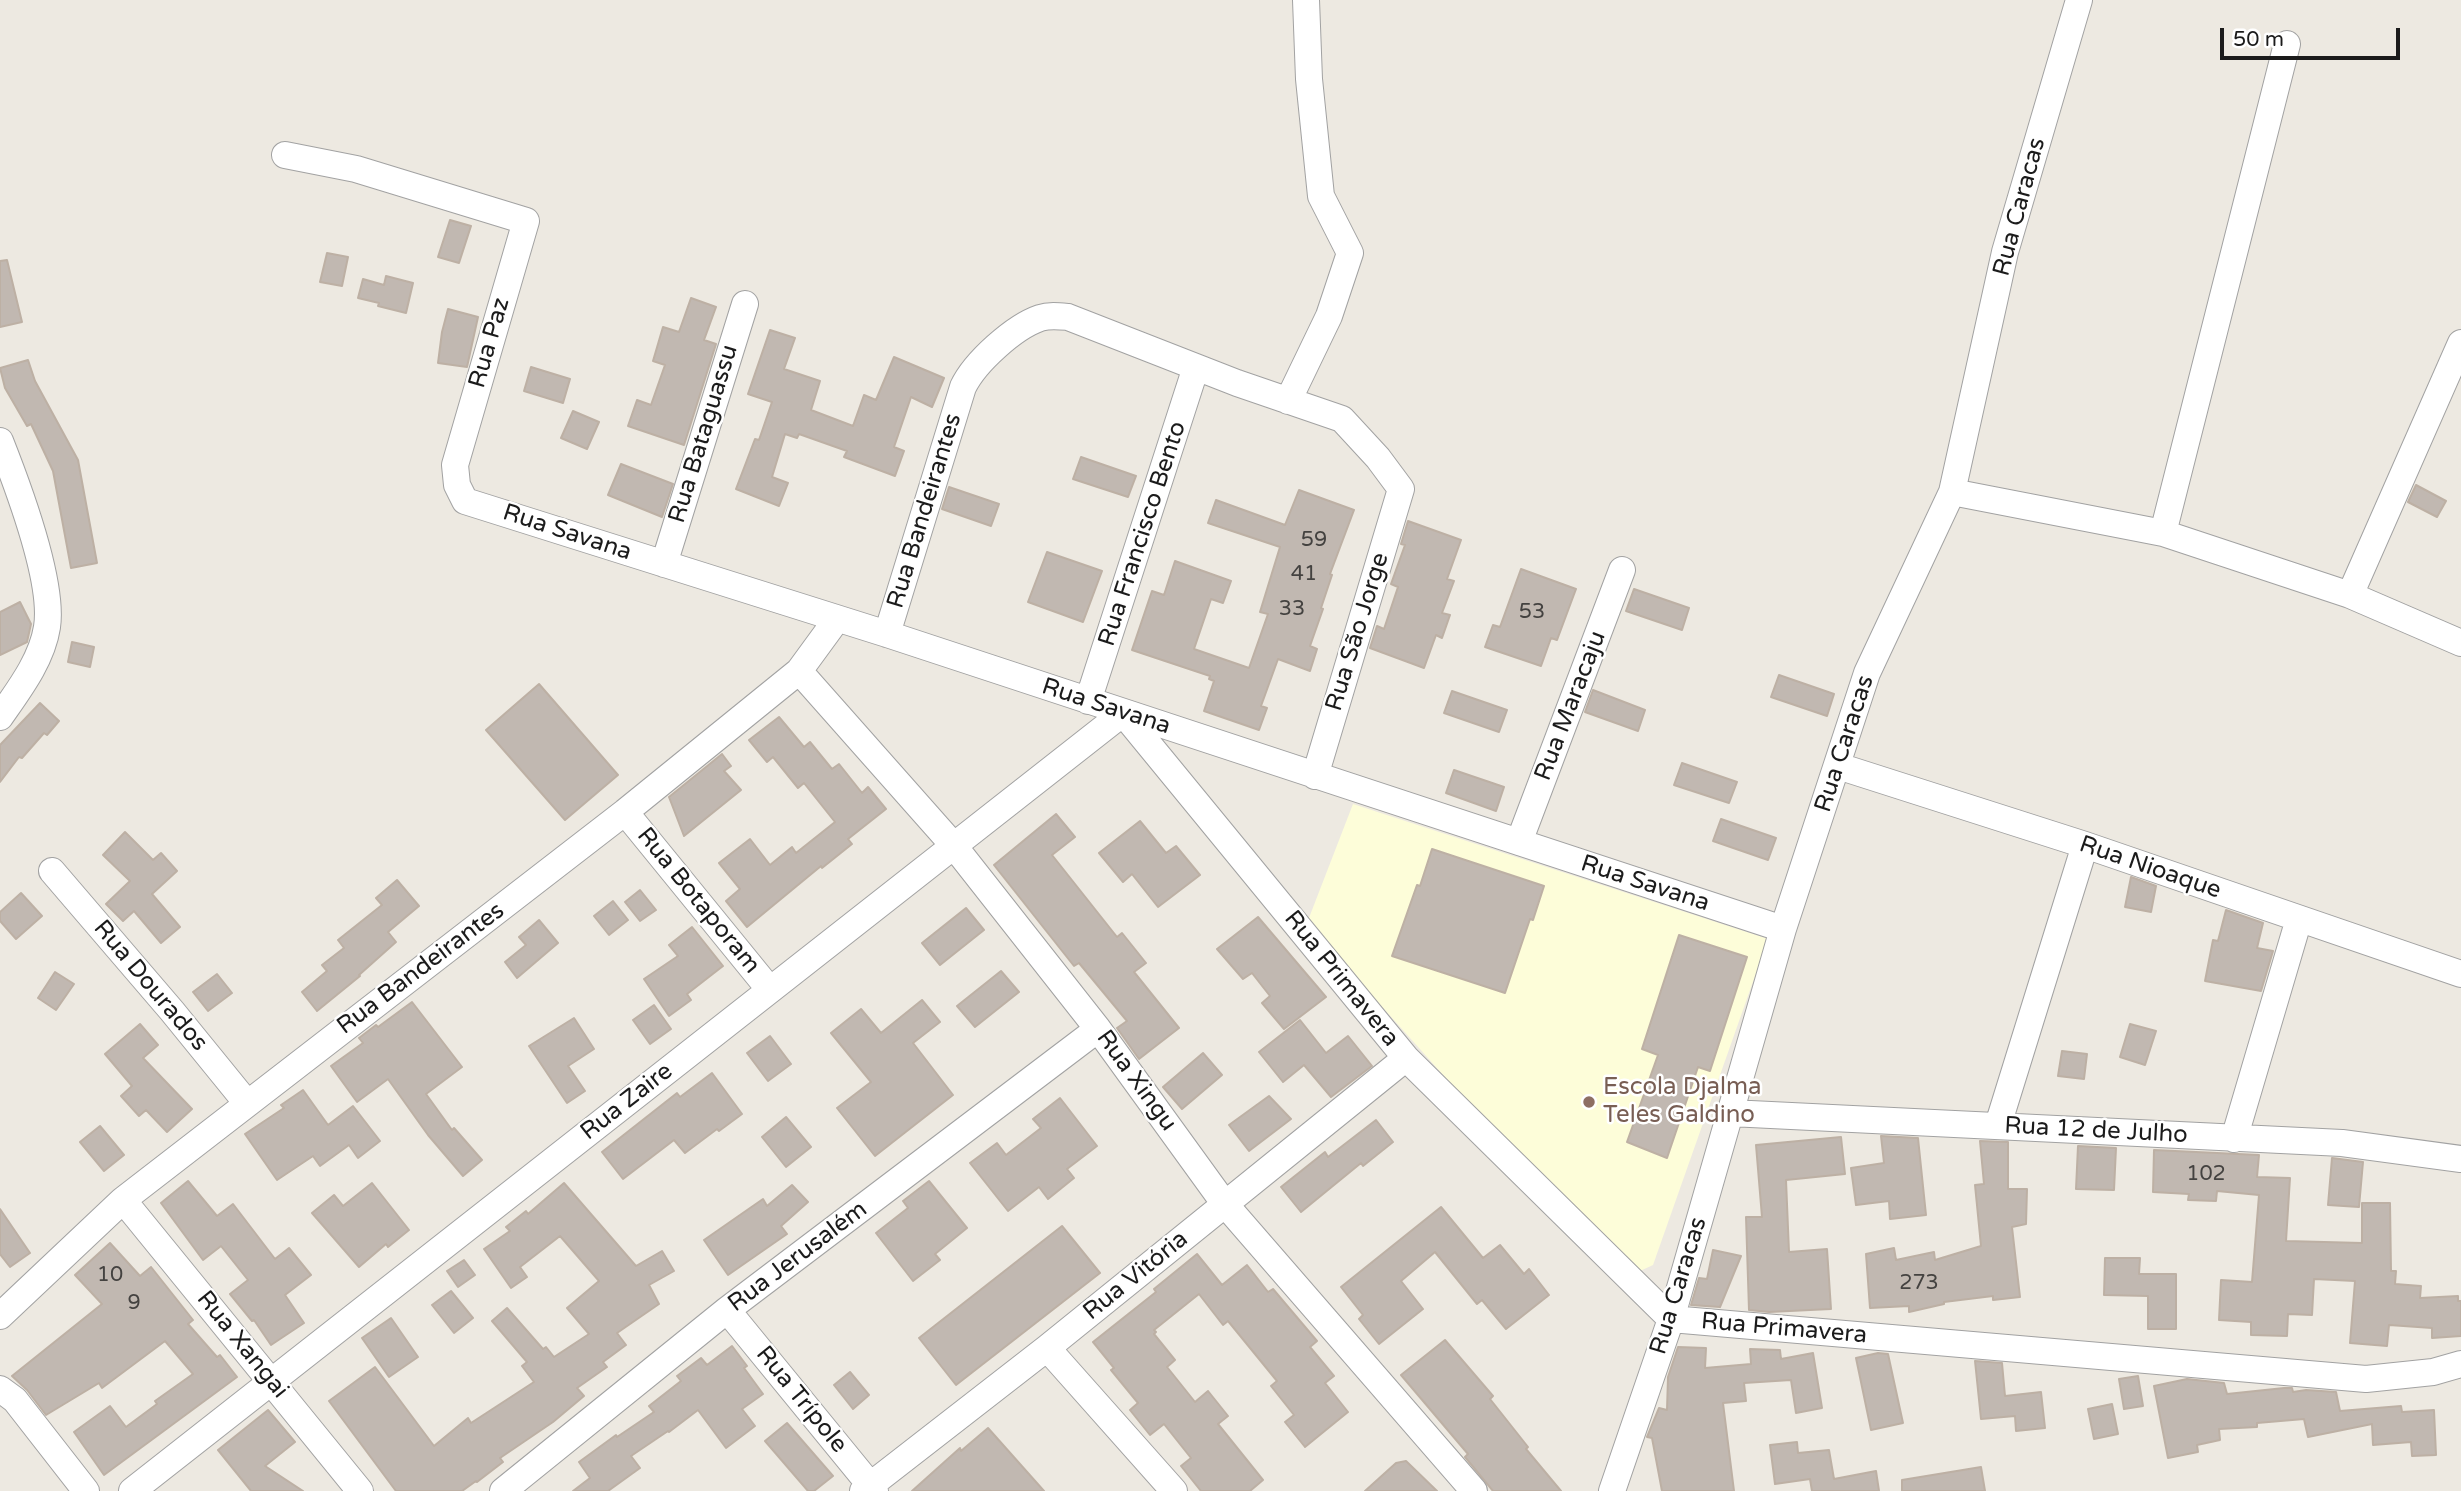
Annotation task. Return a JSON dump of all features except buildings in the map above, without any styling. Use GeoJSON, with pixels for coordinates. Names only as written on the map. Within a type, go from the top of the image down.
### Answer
{"type":"FeatureCollection","features":[{"type":"Feature","properties":{"kind":"street"},"geometry":{"type":"LineString","coordinates":[[1196,367],[1288,401],[1329,316],[1350,253],[1321,196],[1309,79],[1306,0]]}},
{"type":"Feature","properties":{"kind":"street","name":"Rua Caracas"},"geometry":{"type":"LineString","coordinates":[[1612,1491],[1671,1319],[1783,929],[1867,673],[1952,492],[2005,252],[2079,0]]}},
{"type":"Feature","properties":{"kind":"street"},"geometry":{"type":"LineString","coordinates":[[2163,533],[2287,44]]}},
{"type":"Feature","properties":{"kind":"street","name":"Rua Paz"},"geometry":{"type":"LineString","coordinates":[[285,155],[356,169],[526,221],[455,465]]}},
{"type":"Feature","properties":{"kind":"street","name":"Rua Bataguassu"},"geometry":{"type":"LineString","coordinates":[[664,564],[745,304]]}},
{"type":"Feature","properties":{"kind":"street","name":"Rua Bandeirantes"},"geometry":{"type":"LineString","coordinates":[[887,634],[963,387],[970,374],[1016,330],[1040,318],[1068,317],[1196,367]]}},
{"type":"Feature","properties":{"kind":"street"},"geometry":{"type":"LineString","coordinates":[[2350,595],[2461,343]]}},
{"type":"Feature","properties":{"kind":"street","name":"Rua Francisco Bento"},"geometry":{"type":"LineString","coordinates":[[1088,701],[1196,367]]}},
{"type":"Feature","properties":{"kind":"street","name":"Rua São Jorge"},"geometry":{"type":"LineString","coordinates":[[1288,401],[1342,419],[1378,458],[1401,489],[1315,776]]}},
{"type":"Feature","properties":{"kind":"street"},"geometry":{"type":"LineString","coordinates":[[0,717],[9,694],[43,645],[48,626],[47,602],[36,546],[2,449]]}},
{"type":"Feature","properties":{"kind":"street","name":"Rua Savana"},"geometry":{"type":"LineString","coordinates":[[455,465],[457,485],[465,501],[887,634],[1783,929]]}},
{"type":"Feature","properties":{"kind":"street"},"geometry":{"type":"LineString","coordinates":[[1952,492],[2163,533],[2350,595],[2461,643]]}},
{"type":"Feature","properties":{"kind":"street","name":"Rua Maracaju"},"geometry":{"type":"LineString","coordinates":[[1519,842],[1622,570]]}},
{"type":"Feature","properties":{"kind":"street","name":"Rua Bandeirantes"},"geometry":{"type":"LineString","coordinates":[[0,1316],[123,1200],[246,1102],[625,812],[799,671],[837,619]]}},
{"type":"Feature","properties":{"kind":"street","name":"Rua Xingu"},"geometry":{"type":"LineString","coordinates":[[799,671],[954,846],[1098,1029],[1224,1203],[1474,1491]]}},
{"type":"Feature","properties":{"kind":"street","name":"Rua Zaire"},"geometry":{"type":"LineString","coordinates":[[131,1491],[1123,713]]}},
{"type":"Feature","properties":{"kind":"street","name":"Rua Primavera"},"geometry":{"type":"LineString","coordinates":[[1123,713],[1406,1058],[1671,1319],[2366,1379],[2433,1372],[2461,1364]]}},
{"type":"Feature","properties":{"kind":"street","name":"Rua Nioaque"},"geometry":{"type":"LineString","coordinates":[[1838,766],[2085,845],[2461,974]]}},
{"type":"Feature","properties":{"kind":"street","name":"Rua Botaporam"},"geometry":{"type":"LineString","coordinates":[[625,812],[770,990]]}},
{"type":"Feature","properties":{"kind":"street"},"geometry":{"type":"LineString","coordinates":[[1998,1125],[2085,845]]}},
{"type":"Feature","properties":{"kind":"street","name":"Rua Dourados"},"geometry":{"type":"LineString","coordinates":[[52,872],[172,1011],[246,1102]]}},
{"type":"Feature","properties":{"kind":"street"},"geometry":{"type":"LineString","coordinates":[[2234,1139],[2299,919]]}},
{"type":"Feature","properties":{"kind":"street","name":"Rua Jerusalém"},"geometry":{"type":"LineString","coordinates":[[503,1491],[727,1310],[1098,1029]]}},
{"type":"Feature","properties":{"kind":"street","name":"Rua Vitória"},"geometry":{"type":"LineString","coordinates":[[869,1489],[1406,1058]]}},
{"type":"Feature","properties":{"kind":"street","name":"Rua 12 de Julho"},"geometry":{"type":"LineString","coordinates":[[1730,1113],[2342,1143],[2461,1159]]}},
{"type":"Feature","properties":{"kind":"street","name":"Rua Xangai"},"geometry":{"type":"LineString","coordinates":[[123,1200],[360,1491]]}},
{"type":"Feature","properties":{"kind":"street","name":"Rua Trípole"},"geometry":{"type":"LineString","coordinates":[[727,1310],[869,1489]]}},
{"type":"Feature","properties":{"kind":"street"},"geometry":{"type":"LineString","coordinates":[[1047,1348],[1174,1491]]}},
{"type":"Feature","properties":{"kind":"street"},"geometry":{"type":"LineString","coordinates":[[0,1389],[15,1400],[86,1491]]}},
{"type":"Feature","properties":{"kind":"shaded area","name":"Escola Djalma Teles Galdino"},"geometry":{"type":"Polygon","coordinates":[[[1353,804],[1768,939],[1653,1265],[1625,1278],[1307,923],[1353,804]]]}},
{"type":"Feature","properties":{"kind":"place","name":"Escola Djalma Teles Galdino"},"geometry":{"type":"Point","coordinates":[1589,1102]}}]}
